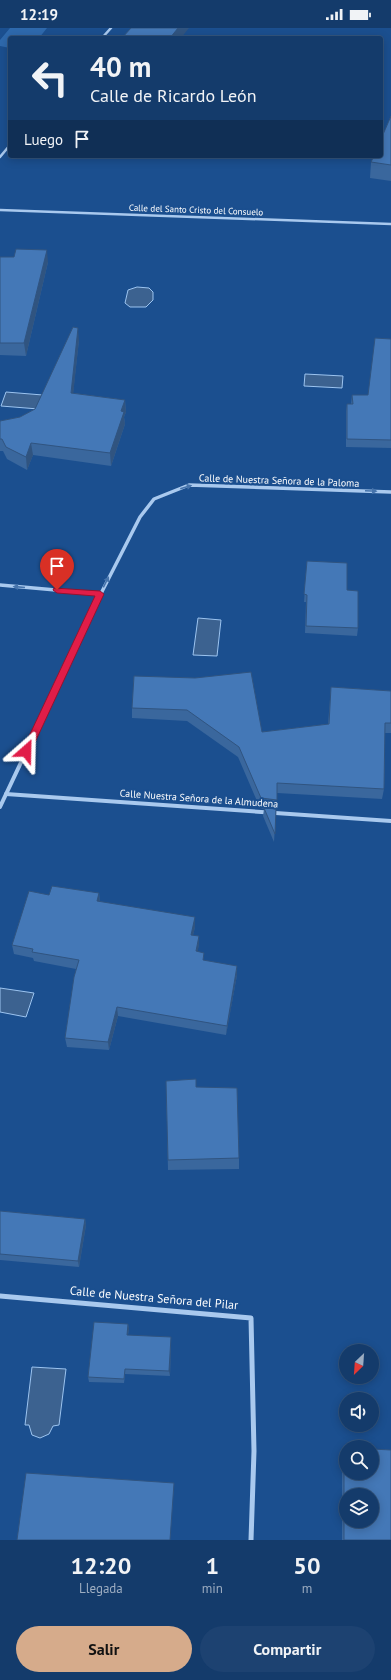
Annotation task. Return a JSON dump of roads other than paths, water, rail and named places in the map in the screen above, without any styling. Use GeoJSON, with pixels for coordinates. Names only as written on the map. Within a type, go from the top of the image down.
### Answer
{"type":"FeatureCollection","features":[{"type":"Feature","properties":{"kind":"street"},"geometry":{"type":"LineString","coordinates":[[104,36],[111,28]]}},
{"type":"Feature","properties":{"kind":"street"},"geometry":{"type":"LineString","coordinates":[[0,157],[8,147]]}},
{"type":"Feature","properties":{"kind":"street","name":"Calle del Santo Cristo del Consuelo"},"geometry":{"type":"LineString","coordinates":[[0,210],[391,224]]}},
{"type":"Feature","properties":{"kind":"street","name":"Calle de Nuestra Señora de la Paloma"},"geometry":{"type":"LineString","coordinates":[[0,807],[100,594],[140,516],[154,498],[189,485],[391,492]]}},
{"type":"Feature","properties":{"kind":"street"},"geometry":{"type":"LineString","coordinates":[[0,585],[100,594]]}},
{"type":"Feature","properties":{"kind":"street","name":"Calle Nuestra Señora de la Almudena"},"geometry":{"type":"LineString","coordinates":[[6,794],[391,821]]}},
{"type":"Feature","properties":{"kind":"street","name":"Calle de Nuestra Señora del Pilar"},"geometry":{"type":"LineString","coordinates":[[0,1296],[251,1318],[254,1451],[251,1540]]}}]}
